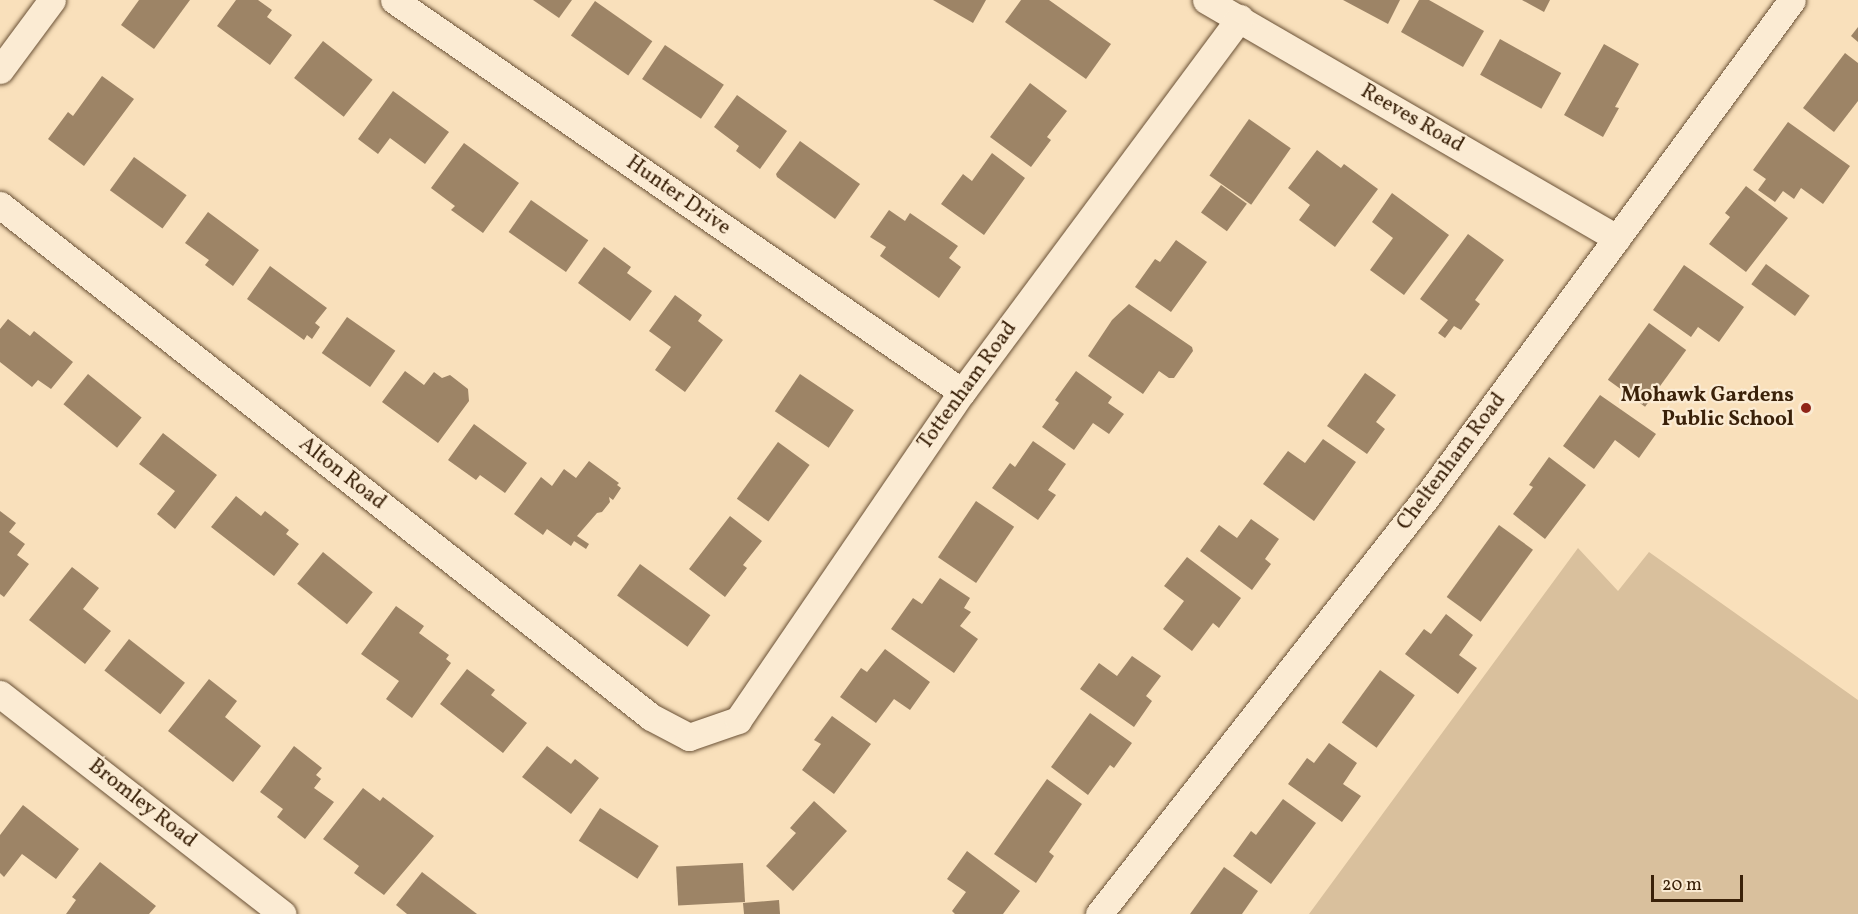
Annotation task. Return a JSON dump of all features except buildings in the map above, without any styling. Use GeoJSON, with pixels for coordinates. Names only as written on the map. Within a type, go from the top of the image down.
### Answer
{"type":"FeatureCollection","features":[{"type":"Feature","properties":{"kind":"street"},"geometry":{"type":"LineString","coordinates":[[0,70],[52,0]]}},
{"type":"Feature","properties":{"kind":"street","name":"Hunter Drive"},"geometry":{"type":"LineString","coordinates":[[394,0],[962,393]]}},
{"type":"Feature","properties":{"kind":"street","name":"Reeves Road"},"geometry":{"type":"LineString","coordinates":[[1206,0],[1617,238]]}},
{"type":"Feature","properties":{"kind":"street","name":"Cheltenham Road"},"geometry":{"type":"LineString","coordinates":[[1099,914],[1425,499],[1792,0]]}},
{"type":"Feature","properties":{"kind":"street","name":"Tottenham Road"},"geometry":{"type":"LineString","coordinates":[[689,737],[738,720],[962,393],[1240,18]]}},
{"type":"Feature","properties":{"kind":"street","name":"Alton Road"},"geometry":{"type":"LineString","coordinates":[[0,205],[651,717],[689,737]]}},
{"type":"Feature","properties":{"kind":"street","name":"Bromley Road"},"geometry":{"type":"LineString","coordinates":[[0,694],[283,914]]}},
{"type":"Feature","properties":{"kind":"shaded area"},"geometry":{"type":"Polygon","coordinates":[[[1578,548],[1618,591],[1649,552],[1858,700],[1858,914],[1309,914],[1578,548]]]}},
{"type":"Feature","properties":{"kind":"place","name":"Mohawk Gardens Public School"},"geometry":{"type":"Point","coordinates":[1806,408]}}]}
